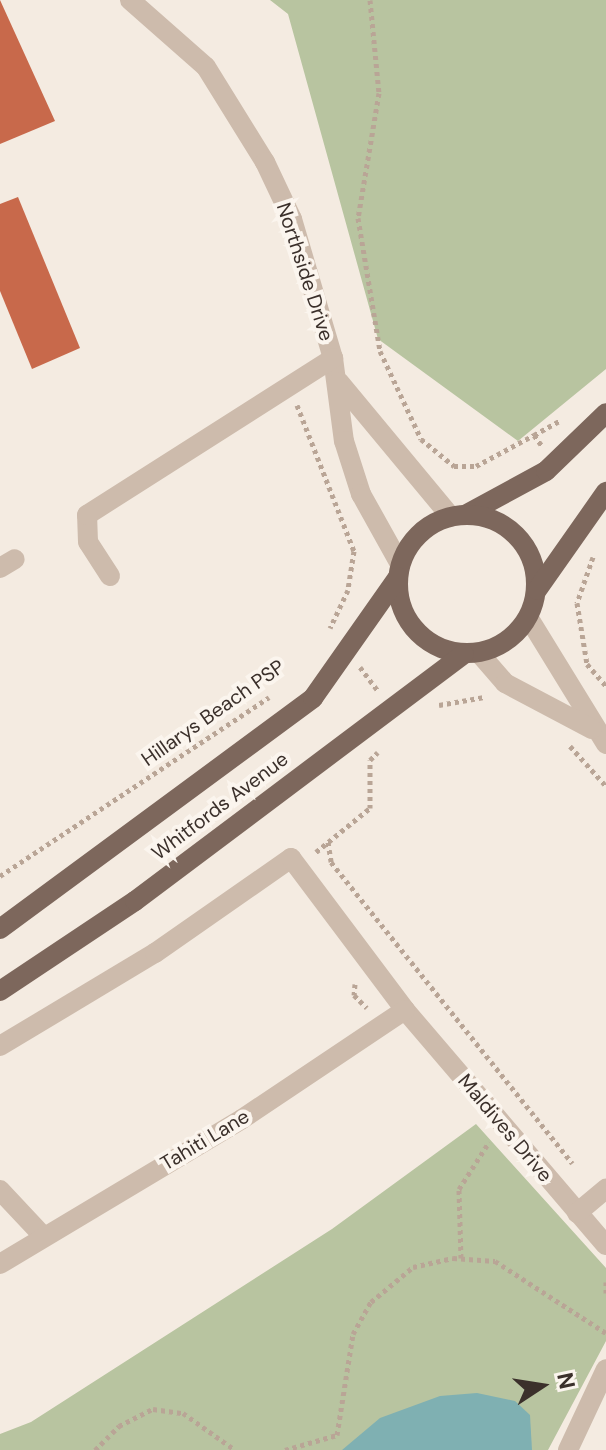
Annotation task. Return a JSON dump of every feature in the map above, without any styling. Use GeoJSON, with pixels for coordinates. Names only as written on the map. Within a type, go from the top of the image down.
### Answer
{"type":"FeatureCollection","features":[{"type":"Feature","properties":{"kind":"main road"},"geometry":{"type":"LineString","coordinates":[[606,413],[546,471],[458,516],[429,526],[399,571],[408,620],[423,638],[472,653],[499,646],[528,617],[537,590],[606,492]]}},
{"type":"Feature","properties":{"kind":"main road"},"geometry":{"type":"LineString","coordinates":[[458,516],[496,522],[522,542],[537,590]]}},
{"type":"Feature","properties":{"kind":"main road","name":"Whitfords Avenue"},"geometry":{"type":"LineString","coordinates":[[0,929],[273,732],[346,657],[399,571]]}},
{"type":"Feature","properties":{"kind":"main road","name":"Whitfords Avenue"},"geometry":{"type":"LineString","coordinates":[[0,991],[135,901],[390,707],[472,653]]}},
{"type":"Feature","properties":{"kind":"street","name":"Northside Drive"},"geometry":{"type":"LineString","coordinates":[[130,0],[206,67],[259,150],[292,219],[339,382],[344,441],[361,494],[399,571]]}},
{"type":"Feature","properties":{"kind":"street","name":"Northside Drive"},"geometry":{"type":"LineString","coordinates":[[110,576],[87,536],[87,515],[95,507],[333,358]]}},
{"type":"Feature","properties":{"kind":"street","name":"Northside Drive"},"geometry":{"type":"LineString","coordinates":[[339,382],[458,516]]}},
{"type":"Feature","properties":{"kind":"street"},"geometry":{"type":"LineString","coordinates":[[528,617],[549,640],[599,736]]}},
{"type":"Feature","properties":{"kind":"street"},"geometry":{"type":"LineString","coordinates":[[472,653],[505,683],[599,736]]}},
{"type":"Feature","properties":{"kind":"street","name":"Maldives Drive"},"geometry":{"type":"LineString","coordinates":[[0,1046],[155,953],[291,858],[405,1010],[504,1127],[592,1201],[606,1245]]}},
{"type":"Feature","properties":{"kind":"street","name":"Tahiti Lane"},"geometry":{"type":"LineString","coordinates":[[0,1264],[242,1119],[405,1010]]}},
{"type":"Feature","properties":{"kind":"street"},"geometry":{"type":"LineString","coordinates":[[0,1190],[43,1236]]}},
{"type":"Feature","properties":{"kind":"street"},"geometry":{"type":"LineString","coordinates":[[568,1450],[606,1369]]}},
{"type":"Feature","properties":{"kind":"path"},"geometry":{"type":"LineString","coordinates":[[370,0],[379,93],[358,218],[380,351],[421,439]]}},
{"type":"Feature","properties":{"kind":"path"},"geometry":{"type":"LineString","coordinates":[[303,423],[354,551],[348,590],[324,641],[346,657],[390,707]]}},
{"type":"Feature","properties":{"kind":"path"},"geometry":{"type":"LineString","coordinates":[[600,544],[577,603],[587,664],[606,686]]}},
{"type":"Feature","properties":{"kind":"path","name":"Hillarys Beach PSP"},"geometry":{"type":"LineString","coordinates":[[0,876],[279,691]]}},
{"type":"Feature","properties":{"kind":"path"},"geometry":{"type":"LineString","coordinates":[[328,842],[331,862],[526,1106],[592,1201]]}},
{"type":"Feature","properties":{"kind":"path"},"geometry":{"type":"LineString","coordinates":[[461,1258],[459,1189],[504,1127],[526,1106]]}},
{"type":"Feature","properties":{"kind":"path"},"geometry":{"type":"LineString","coordinates":[[285,1450],[337,1435],[353,1334],[371,1302],[413,1267],[461,1258],[519,1272],[606,1333]]}},
{"type":"Feature","properties":{"kind":"path"},"geometry":{"type":"LineString","coordinates":[[606,1282],[606,1293]]}},
{"type":"Feature","properties":{"kind":"path"},"geometry":{"type":"LineString","coordinates":[[95,1450],[119,1426],[153,1409],[183,1413],[235,1450]]}},
{"type":"Feature","properties":{"kind":"green space"},"geometry":{"type":"Polygon","coordinates":[[[270,0],[606,0],[606,369],[518,441],[378,339],[288,14],[270,0]]]}},
{"type":"Feature","properties":{"kind":"green space"},"geometry":{"type":"Polygon","coordinates":[[[476,1124],[606,1268],[606,1341],[548,1450],[0,1450],[0,1434],[31,1422],[332,1229],[476,1124]]]}},
{"type":"Feature","properties":{"kind":"water"},"geometry":{"type":"Polygon","coordinates":[[[477,1393],[515,1401],[530,1415],[532,1450],[342,1450],[380,1418],[440,1396],[477,1393]]]}},
{"type":"Feature","properties":{"kind":"building"},"geometry":{"type":"Polygon","coordinates":[[[0,0],[55,121],[0,144],[0,0]]]}},
{"type":"Feature","properties":{"kind":"building"},"geometry":{"type":"Polygon","coordinates":[[[18,197],[80,348],[32,369],[0,291],[0,204],[18,197]]]}}]}
